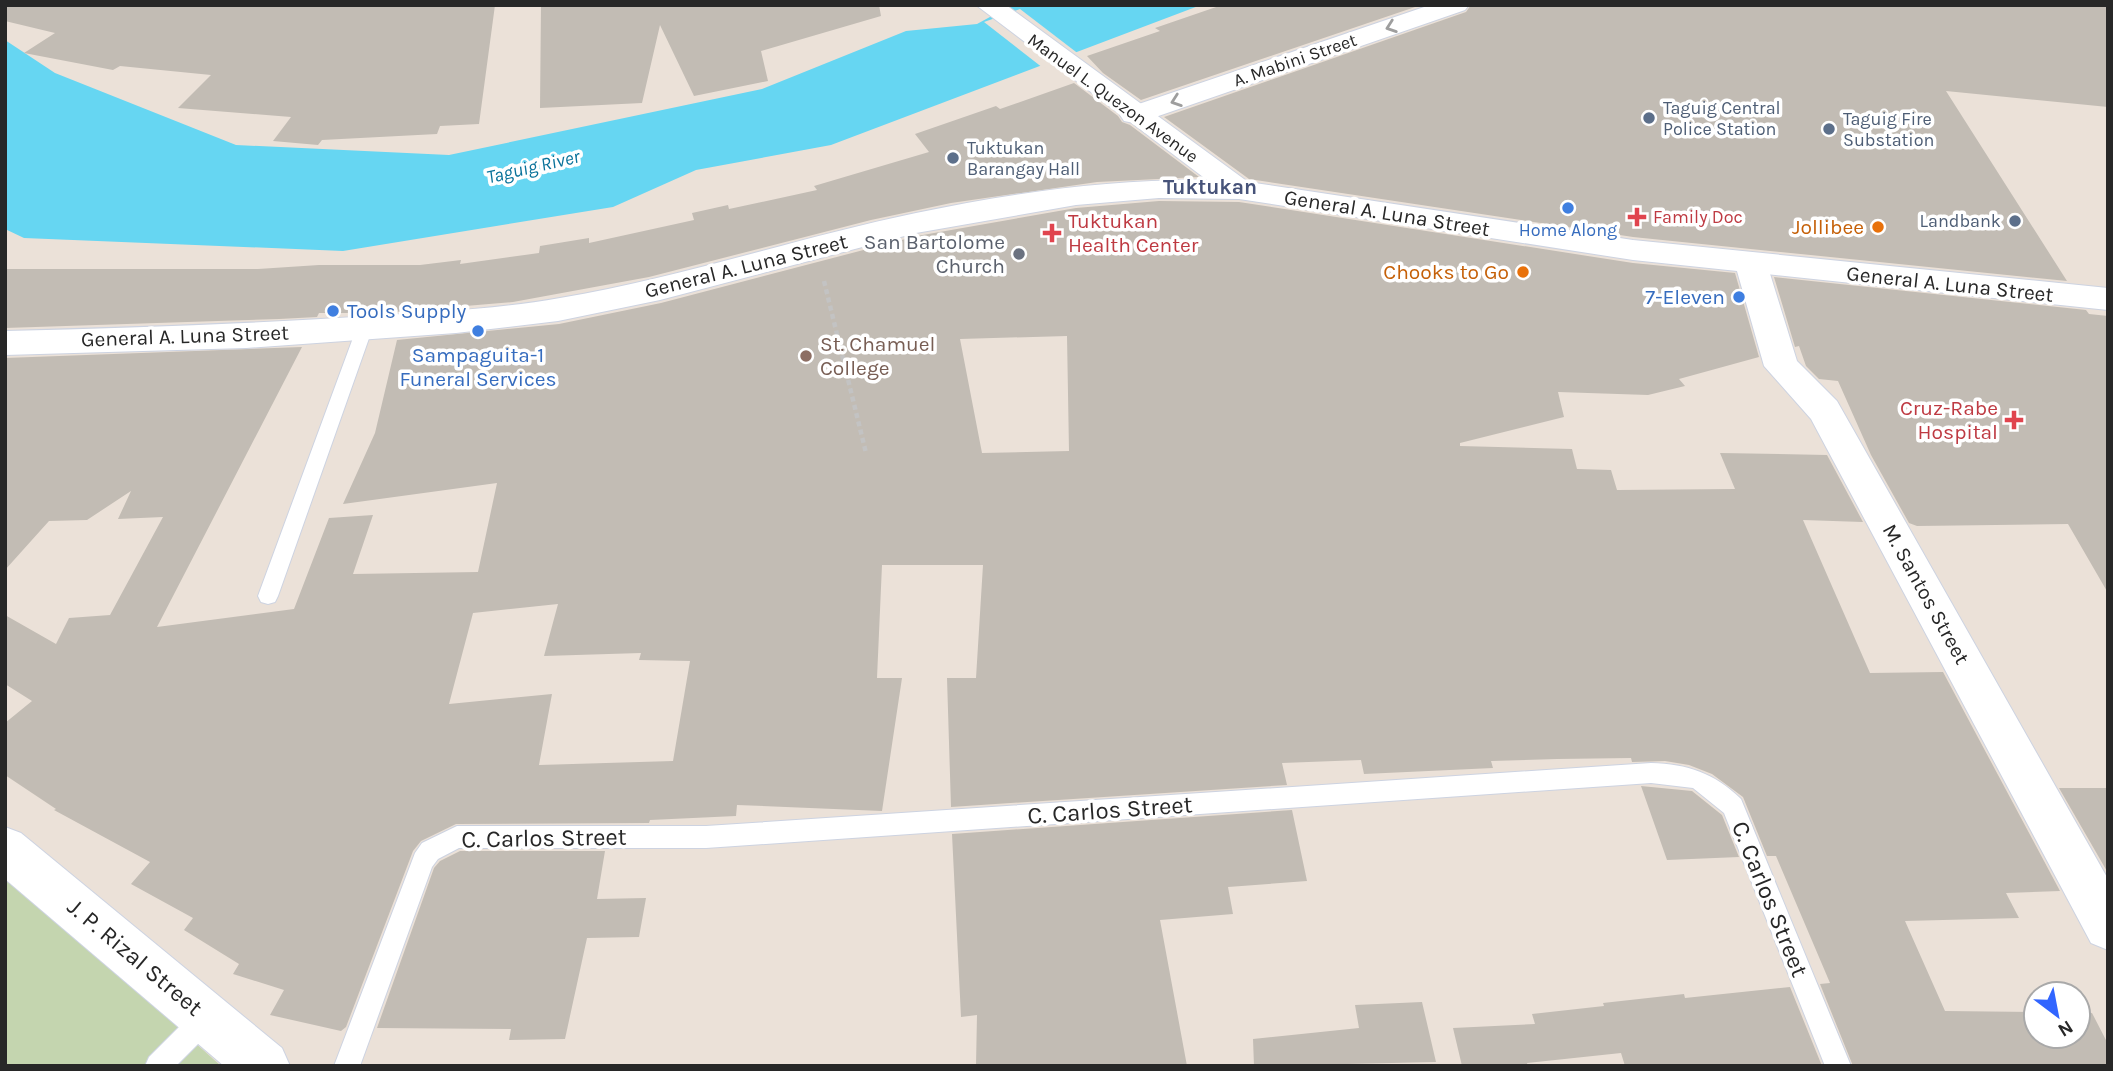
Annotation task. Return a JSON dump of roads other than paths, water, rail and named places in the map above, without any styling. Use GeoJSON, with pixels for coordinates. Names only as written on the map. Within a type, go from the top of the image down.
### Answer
{"type":"FeatureCollection","features":[{"type":"Feature","properties":{"kind":"main road","name":"A. Mabini Street"},"geometry":{"type":"LineString","coordinates":[[1134,115],[1456,5]]}},
{"type":"Feature","properties":{"kind":"main road","name":"Manuel L. Quezon Avenue"},"geometry":{"type":"LineString","coordinates":[[995,10],[1070,68],[1239,190]]}},
{"type":"Feature","properties":{"kind":"main road","name":"General A. Luna Street"},"geometry":{"type":"LineString","coordinates":[[5,343],[247,335],[456,322],[558,310],[660,289],[916,223],[1076,196],[1159,189],[1239,190],[1633,250],[2108,299]]}},
{"type":"Feature","properties":{"kind":"main road","name":"M. Santos Street"},"geometry":{"type":"LineString","coordinates":[[1751,264],[1781,366],[1824,410],[2108,926]]}},
{"type":"Feature","properties":{"kind":"main road","name":"J. P. Rizal Street"},"geometry":{"type":"LineString","coordinates":[[5,849],[264,1066]]}},
{"type":"Feature","properties":{"kind":"lane"},"geometry":{"type":"LineString","coordinates":[[268,596],[365,327]]}},
{"type":"Feature","properties":{"kind":"lane","name":"C. Carlos Street"},"geometry":{"type":"LineString","coordinates":[[347,1066],[423,861],[430,851],[457,837],[706,837],[1651,773],[1683,774],[1713,786],[1733,806],[1838,1066]]}},
{"type":"Feature","properties":{"kind":"lane"},"geometry":{"type":"LineString","coordinates":[[158,1066],[207,1017]]}},
{"type":"Feature","properties":{"kind":"water","name":"Taguig River"},"geometry":{"type":"Polygon","coordinates":[[[1012,5],[1201,5],[831,145],[696,170],[613,207],[343,251],[24,238],[5,229],[5,40],[55,73],[236,145],[449,155],[762,89],[906,31],[977,24],[1012,5]]]}},
{"type":"Feature","properties":{"kind":"place","name":"Taguig Central Police Station"},"geometry":{"type":"Point","coordinates":[1649,118]}},
{"type":"Feature","properties":{"kind":"place","name":"Taguig Fire Substation"},"geometry":{"type":"Point","coordinates":[1829,129]}},
{"type":"Feature","properties":{"kind":"place","name":"Tuktukan Barangay Hall"},"geometry":{"type":"Point","coordinates":[953,158]}},
{"type":"Feature","properties":{"kind":"place","name":"Home Along"},"geometry":{"type":"Point","coordinates":[1568,208]}},
{"type":"Feature","properties":{"kind":"place","name":"Family Doc"},"geometry":{"type":"Point","coordinates":[1637,217]}},
{"type":"Feature","properties":{"kind":"place","name":"Landbank"},"geometry":{"type":"Point","coordinates":[2015,221]}},
{"type":"Feature","properties":{"kind":"place","name":"Jollibee"},"geometry":{"type":"Point","coordinates":[1878,227]}},
{"type":"Feature","properties":{"kind":"place","name":"Tuktukan Health Center"},"geometry":{"type":"Point","coordinates":[1052,233]}},
{"type":"Feature","properties":{"kind":"place","name":"San Bartolome Church"},"geometry":{"type":"Point","coordinates":[1019,254]}},
{"type":"Feature","properties":{"kind":"place","name":"Chooks to Go"},"geometry":{"type":"Point","coordinates":[1523,272]}},
{"type":"Feature","properties":{"kind":"place","name":"7-Eleven"},"geometry":{"type":"Point","coordinates":[1739,297]}},
{"type":"Feature","properties":{"kind":"place","name":"Tools Supply"},"geometry":{"type":"Point","coordinates":[333,311]}},
{"type":"Feature","properties":{"kind":"place","name":"Sampaguita-1 Funeral Services"},"geometry":{"type":"Point","coordinates":[478,331]}},
{"type":"Feature","properties":{"kind":"place","name":"St. Chamuel College"},"geometry":{"type":"Point","coordinates":[806,356]}},
{"type":"Feature","properties":{"kind":"place","name":"Cruz-Rabe Hospital"},"geometry":{"type":"Point","coordinates":[2014,420]}},
{"type":"Feature","properties":{"kind":"district","name":"Tuktukan"},"geometry":{"type":"Point","coordinates":[1210,187]}}]}
